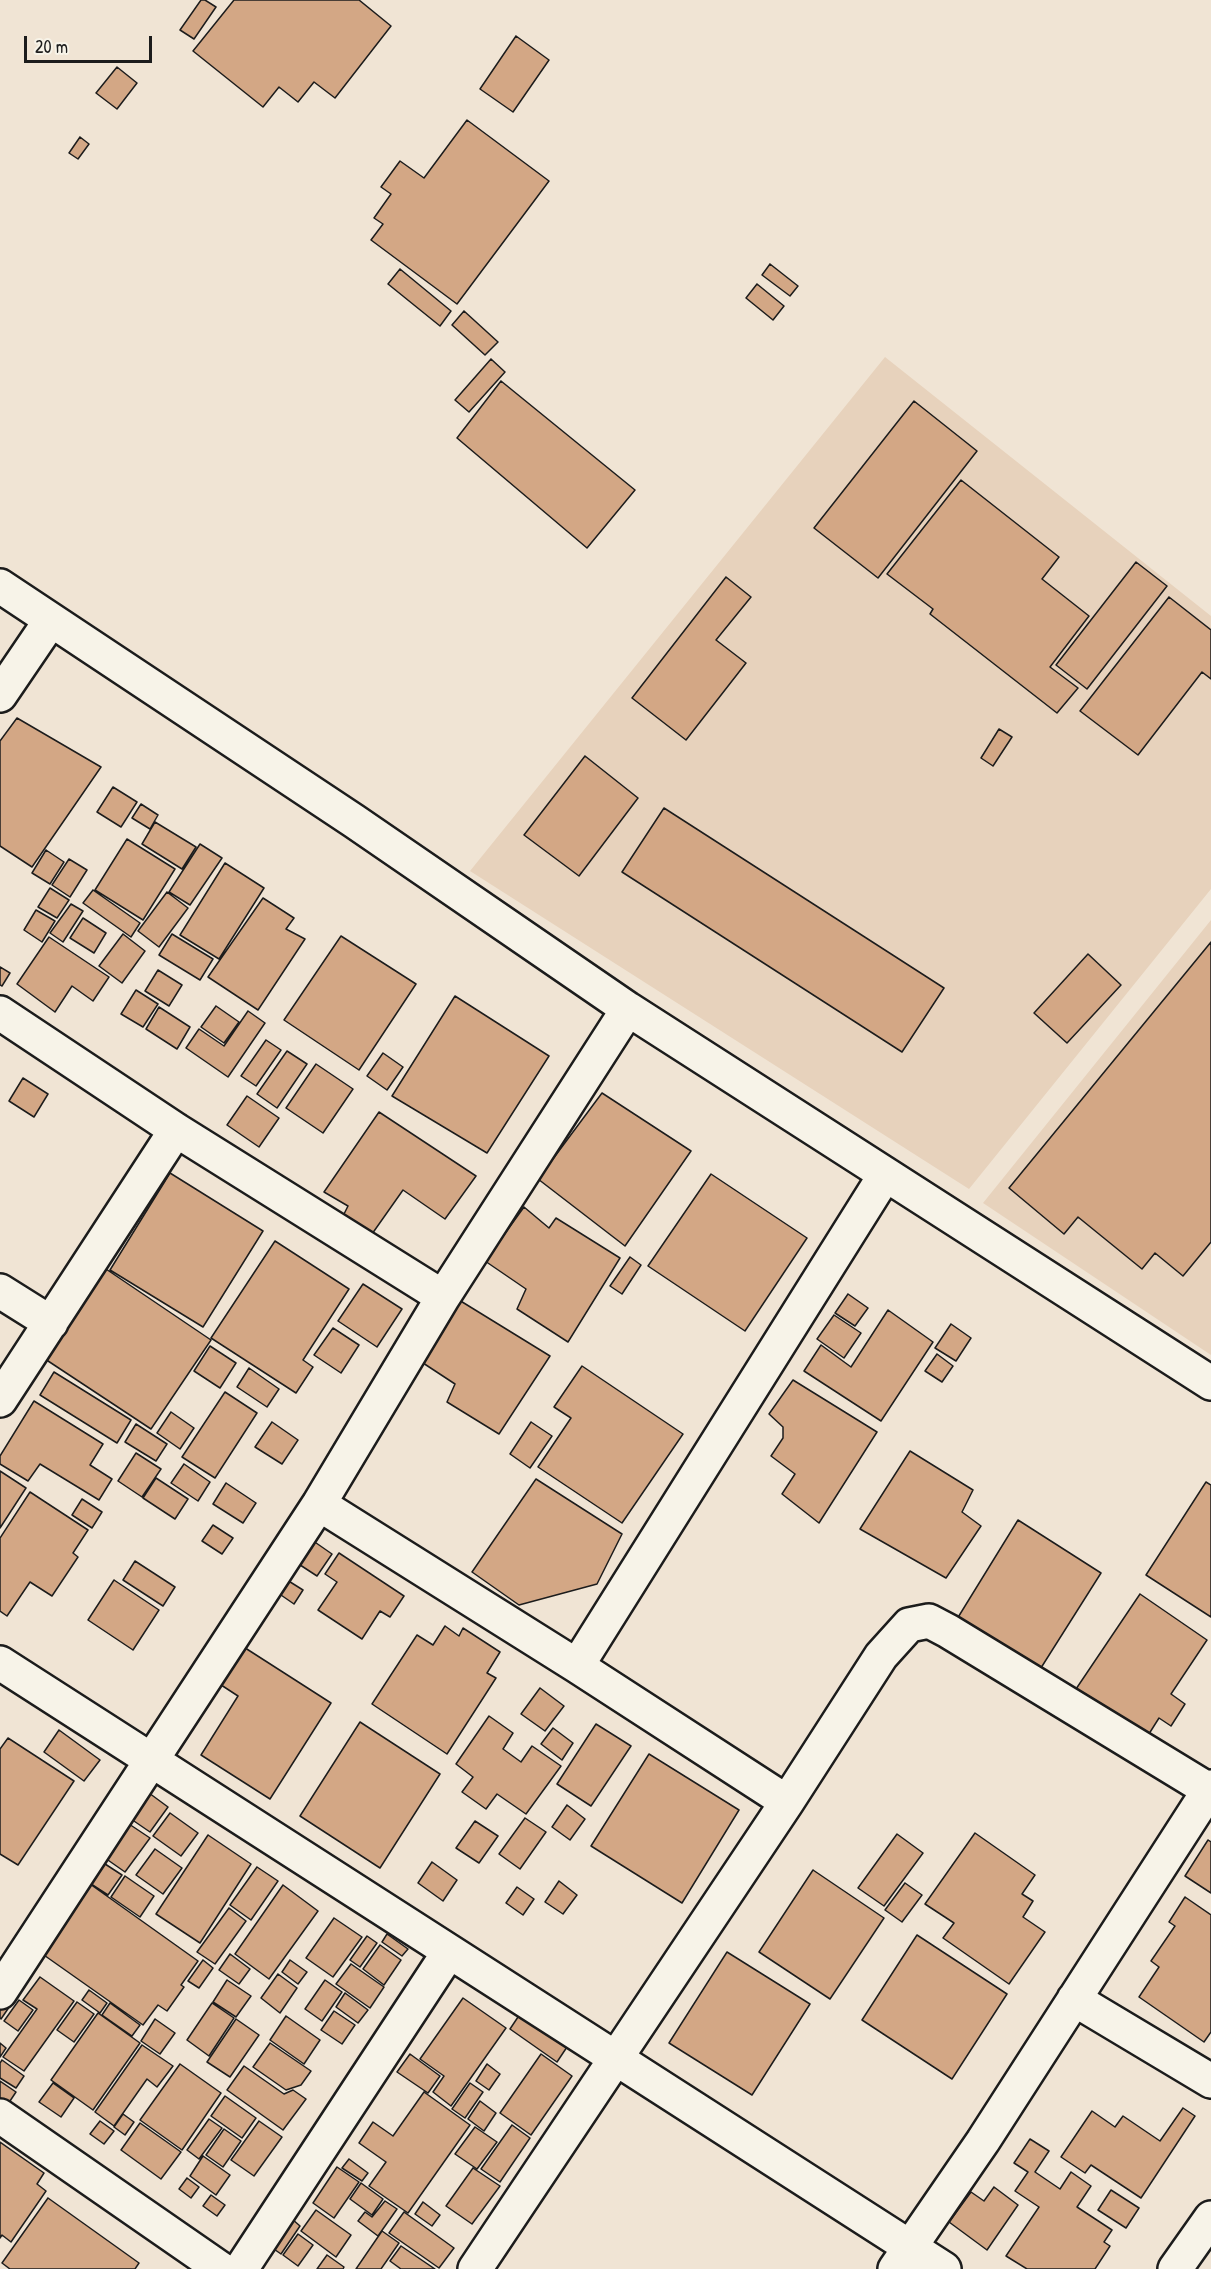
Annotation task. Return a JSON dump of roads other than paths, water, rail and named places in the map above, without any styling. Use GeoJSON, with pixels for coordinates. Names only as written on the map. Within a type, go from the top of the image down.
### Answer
{"type":"FeatureCollection","features":[{"type":"Feature","properties":{"kind":"street"},"geometry":{"type":"LineString","coordinates":[[0,586],[354,821],[628,1009],[1211,1383]]}},
{"type":"Feature","properties":{"kind":"street"},"geometry":{"type":"LineString","coordinates":[[0,695],[51,620]]}},
{"type":"Feature","properties":{"kind":"street"},"geometry":{"type":"LineString","coordinates":[[0,1992],[319,1504],[443,1297],[628,1009]]}},
{"type":"Feature","properties":{"kind":"street"},"geometry":{"type":"LineString","coordinates":[[0,1013],[176,1130],[443,1297]]}},
{"type":"Feature","properties":{"kind":"street"},"geometry":{"type":"LineString","coordinates":[[0,1400],[176,1130]]}},
{"type":"Feature","properties":{"kind":"street"},"geometry":{"type":"LineString","coordinates":[[576,1666],[885,1176]]}},
{"type":"Feature","properties":{"kind":"street"},"geometry":{"type":"LineString","coordinates":[[0,1291],[51,1323]]}},
{"type":"Feature","properties":{"kind":"street"},"geometry":{"type":"LineString","coordinates":[[319,1504],[786,1802]]}},
{"type":"Feature","properties":{"kind":"street"},"geometry":{"type":"LineString","coordinates":[[475,2269],[881,1656],[909,1625],[929,1621],[1210,1788],[983,2141],[903,2258]]}},
{"type":"Feature","properties":{"kind":"street"},"geometry":{"type":"LineString","coordinates":[[0,1663],[616,2058],[903,2258],[944,2269]]}},
{"type":"Feature","properties":{"kind":"street"},"geometry":{"type":"LineString","coordinates":[[241,2269],[449,1952]]}},
{"type":"Feature","properties":{"kind":"street"},"geometry":{"type":"LineString","coordinates":[[1074,1999],[1211,2081]]}},
{"type":"Feature","properties":{"kind":"street"},"geometry":{"type":"LineString","coordinates":[[0,2116],[221,2269]]}},
{"type":"Feature","properties":{"kind":"street"},"geometry":{"type":"LineString","coordinates":[[1175,2269],[1211,2218]]}}]}
